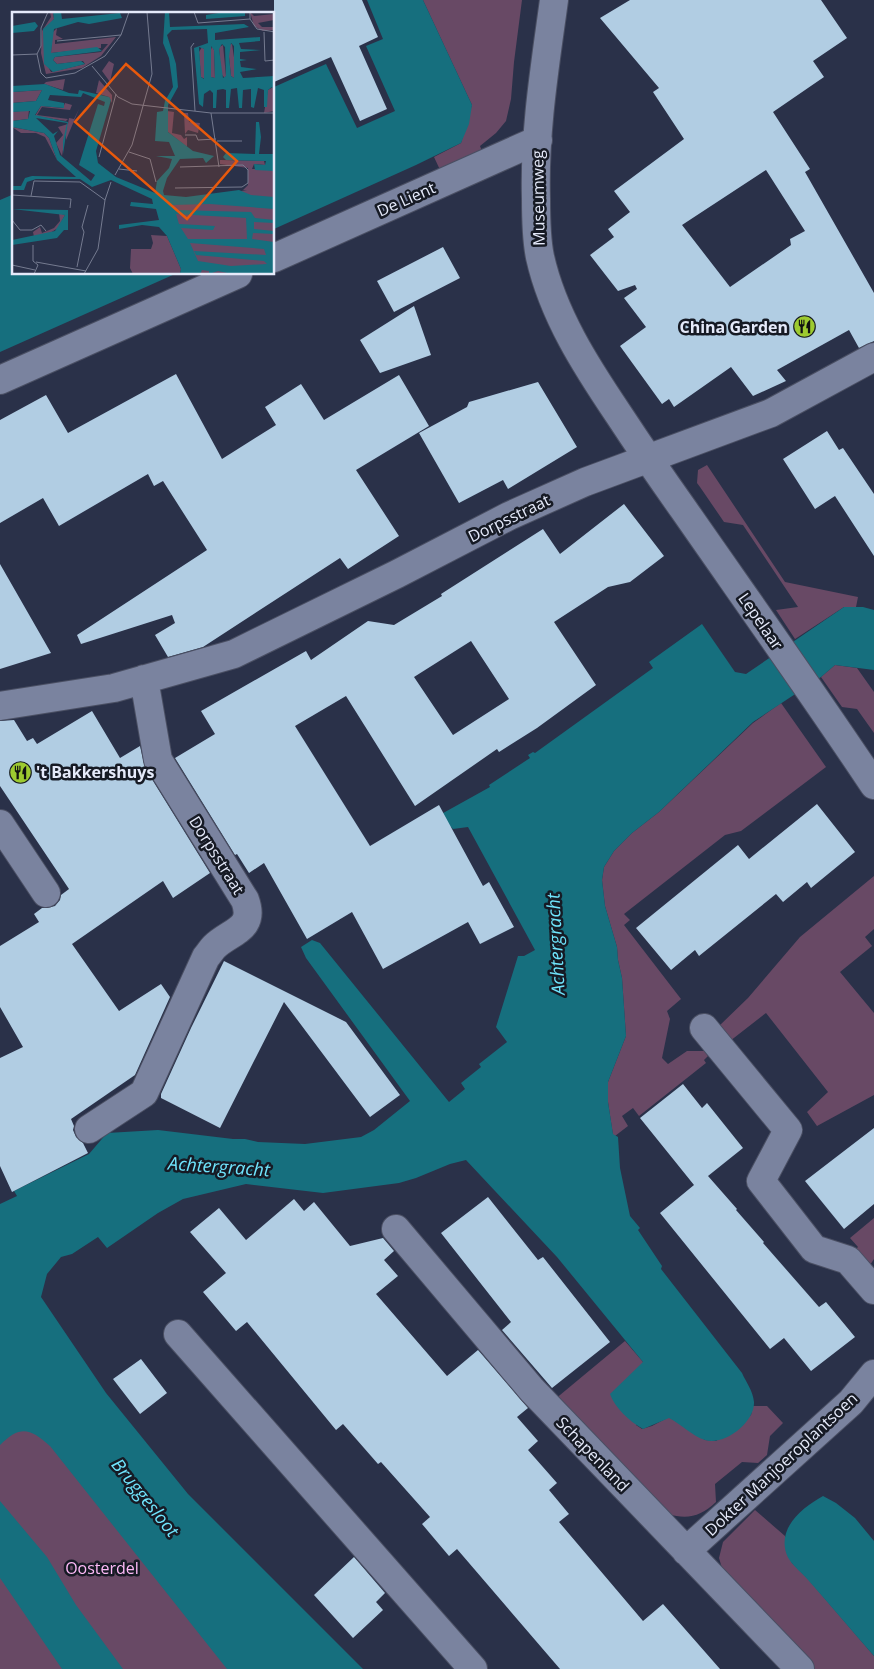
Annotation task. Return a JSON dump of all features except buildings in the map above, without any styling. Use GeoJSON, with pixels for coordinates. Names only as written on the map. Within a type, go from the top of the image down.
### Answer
{"type":"FeatureCollection","features":[{"type":"Feature","properties":{"kind":"street","name":"Museumweg"},"geometry":{"type":"LineString","coordinates":[[554,0],[543,78],[535,176],[540,254],[545,278],[553,300],[576,347],[593,376],[648,458]]}},
{"type":"Feature","properties":{"kind":"street","name":"De Lient"},"geometry":{"type":"LineString","coordinates":[[275,258],[538,140]]}},
{"type":"Feature","properties":{"kind":"street"},"geometry":{"type":"LineString","coordinates":[[0,380],[236,275]]}},
{"type":"Feature","properties":{"kind":"street","name":"Dorpsstraat"},"geometry":{"type":"LineString","coordinates":[[0,706],[114,688],[234,654],[510,516],[584,482],[771,413],[874,357]]}},
{"type":"Feature","properties":{"kind":"street","name":"Lepelaar"},"geometry":{"type":"LineString","coordinates":[[648,458],[874,785]]}},
{"type":"Feature","properties":{"kind":"street","name":"Dorpsstraat"},"geometry":{"type":"LineString","coordinates":[[90,1129],[144,1094],[206,957],[214,947],[243,927],[248,913],[245,900],[158,760],[144,679]]}},
{"type":"Feature","properties":{"kind":"street"},"geometry":{"type":"LineString","coordinates":[[0,824],[46,894]]}},
{"type":"Feature","properties":{"kind":"street"},"geometry":{"type":"LineString","coordinates":[[704,1028],[788,1130],[761,1181],[814,1249],[848,1260],[874,1290]]}},
{"type":"Feature","properties":{"kind":"street","name":"Schapenland"},"geometry":{"type":"LineString","coordinates":[[396,1229],[532,1390],[800,1669]]}},
{"type":"Feature","properties":{"kind":"street"},"geometry":{"type":"LineString","coordinates":[[178,1334],[473,1669]]}},
{"type":"Feature","properties":{"kind":"street","name":"Dokter Manjoeroplantsoen"},"geometry":{"type":"LineString","coordinates":[[686,1551],[851,1402],[874,1374]]}},
{"type":"Feature","properties":{"kind":"green space"},"geometry":{"type":"Polygon","coordinates":[[[423,0],[522,0],[511,99],[506,121],[496,133],[480,146],[483,154],[441,172],[434,157],[461,143],[472,105],[423,0]]]}},
{"type":"Feature","properties":{"kind":"green space"},"geometry":{"type":"Polygon","coordinates":[[[707,465],[785,582],[858,597],[856,607],[844,607],[795,639],[776,610],[798,607],[743,525],[724,522],[697,483],[698,470],[707,465]]]}},
{"type":"Feature","properties":{"kind":"green space"},"geometry":{"type":"Polygon","coordinates":[[[835,665],[857,668],[874,692],[874,733],[857,709],[842,707],[821,677],[835,665]]]}},
{"type":"Feature","properties":{"kind":"green space"},"geometry":{"type":"Polygon","coordinates":[[[781,703],[826,767],[741,831],[725,835],[624,914],[630,920],[624,925],[681,999],[667,1011],[670,1019],[662,1058],[668,1064],[687,1051],[704,1051],[708,1056],[704,1060],[706,1063],[639,1116],[633,1108],[622,1116],[628,1126],[615,1136],[613,1135],[608,1102],[608,1082],[626,1036],[622,978],[617,947],[605,906],[602,880],[604,867],[614,851],[632,833],[659,812],[753,723],[781,703]]]}},
{"type":"Feature","properties":{"kind":"green space"},"geometry":{"type":"Polygon","coordinates":[[[874,876],[874,929],[865,937],[872,946],[840,972],[874,1013],[874,1095],[817,1126],[807,1112],[828,1092],[766,1013],[730,1041],[718,1027],[748,998],[800,937],[874,876]]]}},
{"type":"Feature","properties":{"kind":"green space"},"geometry":{"type":"Polygon","coordinates":[[[874,1218],[874,1259],[870,1265],[856,1249],[858,1247],[850,1238],[874,1218]]]}},
{"type":"Feature","properties":{"kind":"green space"},"geometry":{"type":"Polygon","coordinates":[[[625,1341],[643,1362],[636,1425],[642,1429],[669,1417],[705,1440],[716,1441],[751,1415],[753,1406],[767,1406],[783,1423],[770,1436],[767,1455],[758,1463],[742,1462],[715,1484],[716,1502],[699,1514],[682,1517],[668,1514],[554,1400],[625,1341]]]}},
{"type":"Feature","properties":{"kind":"green space","name":"Oosterdel"},"geometry":{"type":"Polygon","coordinates":[[[15,1398],[333,1669],[0,1669],[0,1425],[15,1398]]]}},
{"type":"Feature","properties":{"kind":"green space"},"geometry":{"type":"Polygon","coordinates":[[[755,1510],[785,1536],[785,1546],[792,1563],[874,1656],[874,1669],[812,1669],[725,1578],[719,1558],[723,1542],[755,1510]]]}},
{"type":"Feature","properties":{"kind":"water"},"geometry":{"type":"Polygon","coordinates":[[[367,0],[423,0],[472,105],[469,124],[461,143],[275,229],[275,87],[326,64],[357,128],[395,111],[366,46],[383,39],[367,0]]]}},
{"type":"Feature","properties":{"kind":"water"},"geometry":{"type":"Polygon","coordinates":[[[12,195],[12,275],[173,275],[0,352],[0,200],[12,195]]]}},
{"type":"Feature","properties":{"kind":"water"},"geometry":{"type":"Polygon","coordinates":[[[844,607],[863,607],[874,610],[874,670],[835,665],[821,677],[753,722],[659,812],[632,833],[614,851],[604,867],[602,880],[605,906],[617,947],[622,978],[626,1036],[608,1082],[608,1102],[613,1134],[618,1137],[620,1168],[630,1216],[640,1228],[638,1230],[662,1266],[661,1269],[742,1373],[749,1387],[754,1402],[753,1410],[750,1417],[737,1431],[721,1439],[705,1440],[669,1418],[643,1429],[623,1414],[610,1394],[643,1362],[557,1257],[466,1160],[399,1183],[323,1193],[246,1184],[183,1199],[158,1213],[107,1248],[98,1237],[72,1254],[61,1257],[47,1274],[41,1297],[106,1393],[188,1494],[363,1669],[227,1669],[50,1446],[37,1435],[25,1431],[13,1434],[0,1445],[0,1204],[17,1196],[14,1191],[89,1154],[107,1133],[158,1130],[258,1142],[305,1144],[361,1137],[374,1130],[410,1101],[306,958],[301,947],[312,940],[320,943],[449,1102],[465,1089],[461,1083],[481,1067],[479,1064],[507,1042],[496,1027],[518,956],[524,956],[535,950],[468,827],[453,829],[427,822],[490,787],[489,785],[530,758],[528,755],[533,752],[535,753],[653,668],[649,662],[702,624],[735,672],[746,674],[844,607]]]}},
{"type":"Feature","properties":{"kind":"water"},"geometry":{"type":"Polygon","coordinates":[[[823,1496],[836,1503],[855,1518],[874,1541],[874,1656],[794,1566],[786,1553],[785,1539],[791,1524],[802,1511],[823,1496]]]}},
{"type":"Feature","properties":{"kind":"water"},"geometry":{"type":"Polygon","coordinates":[[[0,1501],[47,1557],[76,1605],[123,1669],[62,1669],[0,1578],[0,1501]]]}},
{"type":"Feature","properties":{"kind":"place","name":"China Garden"},"geometry":{"type":"Point","coordinates":[804,327]}},
{"type":"Feature","properties":{"kind":"place","name":"'t Bakkershuys"},"geometry":{"type":"Point","coordinates":[20,772]}},
{"type":"Feature","properties":{"kind":"water label","name":"Achtergracht"},"geometry":{"type":"Point","coordinates":[556,944]}},
{"type":"Feature","properties":{"kind":"water label","name":"Achtergracht"},"geometry":{"type":"Point","coordinates":[219,1167]}},
{"type":"Feature","properties":{"kind":"water label","name":"Bruggesloot"},"geometry":{"type":"Point","coordinates":[145,1498]}}]}
